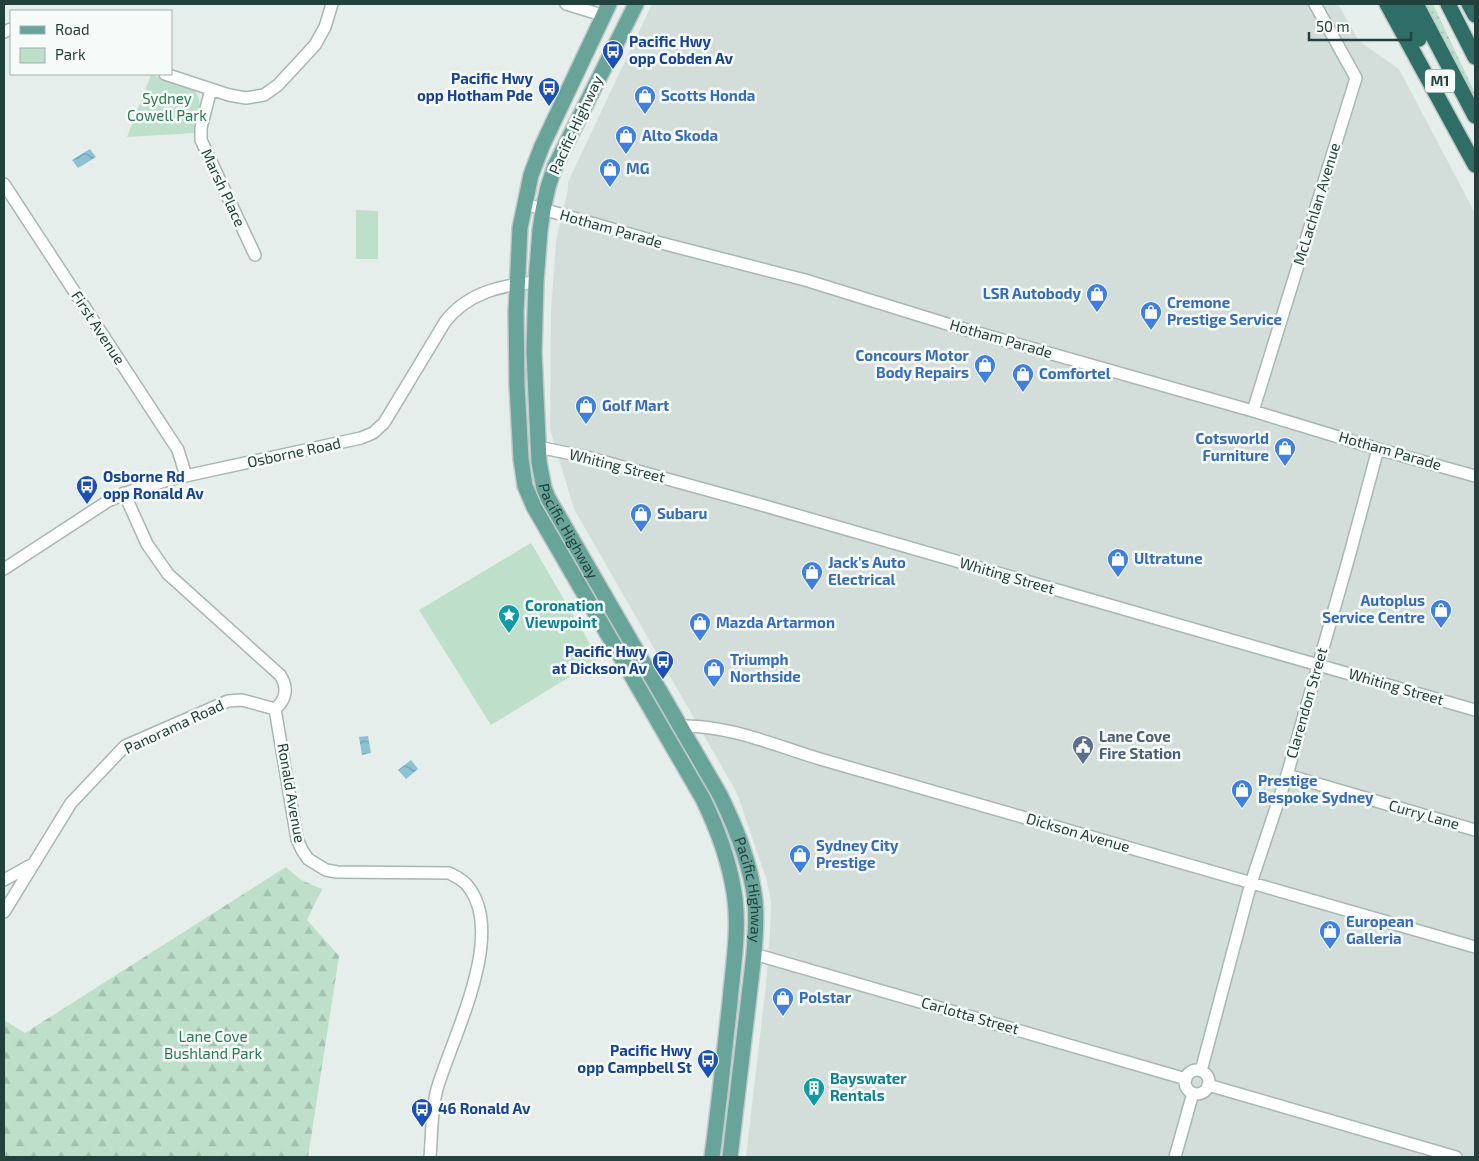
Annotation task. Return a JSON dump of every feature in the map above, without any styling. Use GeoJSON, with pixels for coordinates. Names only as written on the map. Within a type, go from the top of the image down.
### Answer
{"type":"FeatureCollection","features":[{"type":"Feature","properties":{"kind":"highway"},"geometry":{"type":"LineString","coordinates":[[1387,4],[1474,163]]}},
{"type":"Feature","properties":{"kind":"highway","name":"M1"},"geometry":{"type":"LineString","coordinates":[[1401,4],[1443,86],[1474,163]]}},
{"type":"Feature","properties":{"kind":"highway"},"geometry":{"type":"LineString","coordinates":[[1416,4],[1475,116]]}},
{"type":"Feature","properties":{"kind":"highway"},"geometry":{"type":"LineString","coordinates":[[1448,4],[1475,58]]}},
{"type":"Feature","properties":{"kind":"highway"},"geometry":{"type":"LineString","coordinates":[[1469,4],[1475,15]]}},
{"type":"Feature","properties":{"kind":"main road","name":"Pacific Highway"},"geometry":{"type":"LineString","coordinates":[[636,4],[555,166],[548,187],[540,230],[536,282],[534,352],[538,447],[540,471],[548,498],[723,802],[741,846],[754,898],[756,921],[754,954],[730,1157]]}},
{"type":"Feature","properties":{"kind":"main road","name":"Pacific Highway"},"geometry":{"type":"LineString","coordinates":[[606,10],[542,146],[531,175],[520,228],[516,313],[521,459],[525,486],[534,507],[703,799],[718,834],[732,880],[736,910],[734,955],[712,1157]]}},
{"type":"Feature","properties":{"kind":"street"},"geometry":{"type":"LineString","coordinates":[[168,75],[246,98],[264,96],[285,78],[315,44],[325,27],[332,4]]}},
{"type":"Feature","properties":{"kind":"street"},"geometry":{"type":"LineString","coordinates":[[566,4],[606,10]]}},
{"type":"Feature","properties":{"kind":"street","name":"McLachlan Avenue"},"geometry":{"type":"LineString","coordinates":[[1253,411],[1356,78],[1315,4]]}},
{"type":"Feature","properties":{"kind":"street","name":"Marsh Place"},"geometry":{"type":"LineString","coordinates":[[211,89],[201,128],[201,140],[255,255]]}},
{"type":"Feature","properties":{"kind":"street","name":"First Avenue"},"geometry":{"type":"LineString","coordinates":[[4,184],[178,450],[186,476]]}},
{"type":"Feature","properties":{"kind":"street","name":"Hotham Parade"},"geometry":{"type":"LineString","coordinates":[[525,204],[661,243],[805,280],[957,327],[1475,476]]}},
{"type":"Feature","properties":{"kind":"street","name":"Osborne Road"},"geometry":{"type":"LineString","coordinates":[[4,569],[108,501],[124,493],[186,476],[340,444],[373,433],[384,423],[451,315],[458,308],[486,292],[518,284],[536,282]]}},
{"type":"Feature","properties":{"kind":"street","name":"Whiting Street"},"geometry":{"type":"LineString","coordinates":[[538,447],[586,457],[758,504],[1475,710]]}},
{"type":"Feature","properties":{"kind":"street","name":"Clarendon Street"},"geometry":{"type":"LineString","coordinates":[[1201,1071],[1251,883],[1287,775],[1378,449]]}},
{"type":"Feature","properties":{"kind":"street"},"geometry":{"type":"LineString","coordinates":[[124,493],[147,544],[168,574],[280,675],[286,690],[285,697],[275,709]]}},
{"type":"Feature","properties":{"kind":"street","name":"Panorama Road"},"geometry":{"type":"LineString","coordinates":[[4,912],[70,803],[125,746],[228,701],[242,700],[275,709]]}},
{"type":"Feature","properties":{"kind":"street","name":"Ronald Avenue"},"geometry":{"type":"LineString","coordinates":[[275,709],[294,826],[302,850],[308,859],[326,870],[337,872],[449,873],[465,882],[475,897],[480,922],[480,957],[473,985],[435,1097],[430,1157]]}},
{"type":"Feature","properties":{"kind":"street","name":"Dickson Avenue"},"geometry":{"type":"LineString","coordinates":[[680,726],[712,728],[747,736],[1475,947]]}},
{"type":"Feature","properties":{"kind":"street","name":"Curry Lane"},"geometry":{"type":"LineString","coordinates":[[1287,775],[1475,830]]}},
{"type":"Feature","properties":{"kind":"street"},"geometry":{"type":"LineString","coordinates":[[4,880],[32,865]]}},
{"type":"Feature","properties":{"kind":"street","name":"Carlotta Street"},"geometry":{"type":"LineString","coordinates":[[754,954],[1186,1079]]}},
{"type":"Feature","properties":{"kind":"street"},"geometry":{"type":"LineString","coordinates":[[1201,1071],[1207,1076],[1208,1085],[1204,1091],[1193,1093],[1186,1087],[1186,1079],[1190,1072],[1201,1071]]}},
{"type":"Feature","properties":{"kind":"street"},"geometry":{"type":"LineString","coordinates":[[1208,1085],[1456,1157]]}},
{"type":"Feature","properties":{"kind":"street"},"geometry":{"type":"LineString","coordinates":[[1174,1157],[1193,1093]]}},
{"type":"Feature","properties":{"kind":"shaded area"},"geometry":{"type":"Polygon","coordinates":[[[652,4],[1338,4],[1359,41],[1399,69],[1475,213],[1475,1157],[746,1157],[766,984],[770,932],[771,902],[766,878],[737,793],[574,509],[550,429],[551,310],[556,241],[568,182],[652,4]]]}},
{"type":"Feature","properties":{"kind":"green space"},"geometry":{"type":"Polygon","coordinates":[[[1423,4],[1433,4],[1475,93],[1475,99],[1473,100],[1423,4]]]}},
{"type":"Feature","properties":{"kind":"green space","name":"Sydney Cowell Park"},"geometry":{"type":"Polygon","coordinates":[[[151,75],[192,88],[196,93],[200,104],[194,133],[127,137],[151,75]]]}},
{"type":"Feature","properties":{"kind":"green space"},"geometry":{"type":"Polygon","coordinates":[[[356,210],[378,211],[378,259],[356,259],[356,210]]]}},
{"type":"Feature","properties":{"kind":"green space"},"geometry":{"type":"Polygon","coordinates":[[[531,543],[599,659],[491,725],[419,610],[531,543]]]}},
{"type":"Feature","properties":{"kind":"green space","name":"Lane Cove Bushland Park"},"geometry":{"type":"Polygon","coordinates":[[[286,867],[301,880],[322,889],[307,920],[339,956],[308,1157],[4,1157],[4,1020],[25,1033],[286,867]]]}},
{"type":"Feature","properties":{"kind":"water"},"geometry":{"type":"Polygon","coordinates":[[[90,149],[96,157],[78,168],[72,160],[90,149]]]}},
{"type":"Feature","properties":{"kind":"water"},"geometry":{"type":"Polygon","coordinates":[[[368,736],[371,753],[362,755],[359,737],[368,736]]]}},
{"type":"Feature","properties":{"kind":"water"},"geometry":{"type":"Polygon","coordinates":[[[411,760],[418,769],[406,779],[398,770],[411,760]]]}},
{"type":"Feature","properties":{"kind":"place","name":"Pacific Hwy opp Cobden Av"},"geometry":{"type":"Point","coordinates":[613,70]}},
{"type":"Feature","properties":{"kind":"place","name":"Pacific Hwy opp Hotham Pde"},"geometry":{"type":"Point","coordinates":[549,107]}},
{"type":"Feature","properties":{"kind":"place","name":"Scotts Honda"},"geometry":{"type":"Point","coordinates":[645,115]}},
{"type":"Feature","properties":{"kind":"place","name":"Alto Skoda"},"geometry":{"type":"Point","coordinates":[626,155]}},
{"type":"Feature","properties":{"kind":"place","name":"MG"},"geometry":{"type":"Point","coordinates":[610,188]}},
{"type":"Feature","properties":{"kind":"place","name":"LSR Autobody"},"geometry":{"type":"Point","coordinates":[1097,313]}},
{"type":"Feature","properties":{"kind":"place","name":"Cremone Prestige Service"},"geometry":{"type":"Point","coordinates":[1151,331]}},
{"type":"Feature","properties":{"kind":"place","name":"Concours Motor Body Repairs"},"geometry":{"type":"Point","coordinates":[985,384]}},
{"type":"Feature","properties":{"kind":"place","name":"Comfortel"},"geometry":{"type":"Point","coordinates":[1023,393]}},
{"type":"Feature","properties":{"kind":"place","name":"Golf Mart"},"geometry":{"type":"Point","coordinates":[586,425]}},
{"type":"Feature","properties":{"kind":"place","name":"Cotsworld Furniture"},"geometry":{"type":"Point","coordinates":[1285,467]}},
{"type":"Feature","properties":{"kind":"place","name":"Osborne Rd opp Ronald Av"},"geometry":{"type":"Point","coordinates":[87,505]}},
{"type":"Feature","properties":{"kind":"place","name":"Subaru"},"geometry":{"type":"Point","coordinates":[641,533]}},
{"type":"Feature","properties":{"kind":"place","name":"Ultratune"},"geometry":{"type":"Point","coordinates":[1118,578]}},
{"type":"Feature","properties":{"kind":"place","name":"Jack's Auto Electrical"},"geometry":{"type":"Point","coordinates":[812,591]}},
{"type":"Feature","properties":{"kind":"place","name":"Autoplus Service Centre"},"geometry":{"type":"Point","coordinates":[1441,629]}},
{"type":"Feature","properties":{"kind":"place","name":"Coronation Viewpoint"},"geometry":{"type":"Point","coordinates":[509,634]}},
{"type":"Feature","properties":{"kind":"place","name":"Mazda Artarmon"},"geometry":{"type":"Point","coordinates":[700,642]}},
{"type":"Feature","properties":{"kind":"place","name":"Pacific Hwy at Dickson Av"},"geometry":{"type":"Point","coordinates":[663,680]}},
{"type":"Feature","properties":{"kind":"place","name":"Triumph Northside"},"geometry":{"type":"Point","coordinates":[714,688]}},
{"type":"Feature","properties":{"kind":"place","name":"Lane Cove Fire Station"},"geometry":{"type":"Point","coordinates":[1083,765]}},
{"type":"Feature","properties":{"kind":"place","name":"Prestige Bespoke Sydney"},"geometry":{"type":"Point","coordinates":[1242,809]}},
{"type":"Feature","properties":{"kind":"place","name":"Sydney City Prestige"},"geometry":{"type":"Point","coordinates":[800,874]}},
{"type":"Feature","properties":{"kind":"place","name":"European Galleria"},"geometry":{"type":"Point","coordinates":[1330,950]}},
{"type":"Feature","properties":{"kind":"place","name":"Polstar"},"geometry":{"type":"Point","coordinates":[783,1017]}},
{"type":"Feature","properties":{"kind":"place","name":"Pacific Hwy opp Campbell St"},"geometry":{"type":"Point","coordinates":[708,1079]}},
{"type":"Feature","properties":{"kind":"place","name":"Bayswater Rentals"},"geometry":{"type":"Point","coordinates":[814,1107]}},
{"type":"Feature","properties":{"kind":"place","name":"46 Ronald Av"},"geometry":{"type":"Point","coordinates":[422,1128]}}]}
